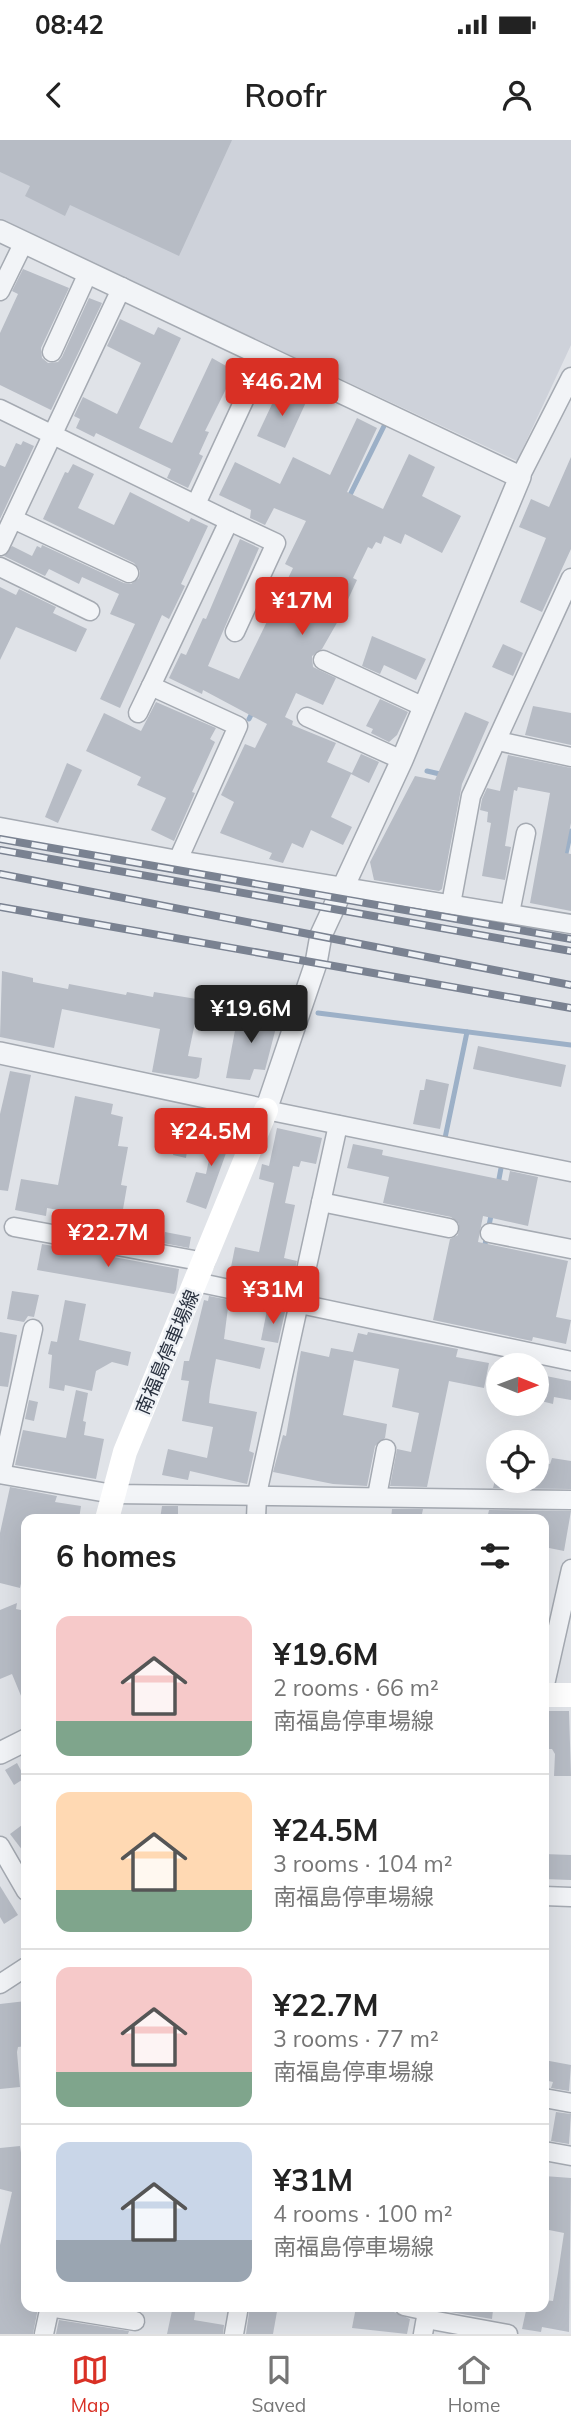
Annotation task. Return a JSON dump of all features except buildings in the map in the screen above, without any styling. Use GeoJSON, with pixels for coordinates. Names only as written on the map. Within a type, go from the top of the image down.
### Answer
{"type":"FeatureCollection","features":[{"type":"Feature","properties":{"kind":"main road","name":"南福島停車場線"},"geometry":{"type":"LineString","coordinates":[[108,1514],[125,1452],[266,1110]]}},
{"type":"Feature","properties":{"kind":"main road"},"geometry":{"type":"LineString","coordinates":[[549,1695],[571,1695]]}},
{"type":"Feature","properties":{"kind":"street"},"geometry":{"type":"LineString","coordinates":[[0,231],[520,477]]}},
{"type":"Feature","properties":{"kind":"street"},"geometry":{"type":"LineString","coordinates":[[0,291],[24,242]]}},
{"type":"Feature","properties":{"kind":"street"},"geometry":{"type":"LineString","coordinates":[[52,352],[88,273]]}},
{"type":"Feature","properties":{"kind":"street"},"geometry":{"type":"LineString","coordinates":[[0,546],[122,287]]}},
{"type":"Feature","properties":{"kind":"street"},"geometry":{"type":"LineString","coordinates":[[196,504],[265,355]]}},
{"type":"Feature","properties":{"kind":"street"},"geometry":{"type":"LineString","coordinates":[[266,1110],[316,963],[321,935],[402,760],[520,477],[570,382]]}},
{"type":"Feature","properties":{"kind":"street"},"geometry":{"type":"LineString","coordinates":[[0,409],[276,543],[235,632]]}},
{"type":"Feature","properties":{"kind":"street"},"geometry":{"type":"LineString","coordinates":[[13,519],[129,573]]}},
{"type":"Feature","properties":{"kind":"street"},"geometry":{"type":"LineString","coordinates":[[138,713],[229,521]]}},
{"type":"Feature","properties":{"kind":"street"},"geometry":{"type":"LineString","coordinates":[[0,568],[90,611]]}},
{"type":"Feature","properties":{"kind":"street"},"geometry":{"type":"LineString","coordinates":[[451,904],[471,796],[564,613],[571,578]]}},
{"type":"Feature","properties":{"kind":"street"},"geometry":{"type":"LineString","coordinates":[[323,660],[424,707]]}},
{"type":"Feature","properties":{"kind":"street"},"geometry":{"type":"LineString","coordinates":[[151,686],[239,726],[178,860]]}},
{"type":"Feature","properties":{"kind":"street"},"geometry":{"type":"LineString","coordinates":[[307,717],[402,760]]}},
{"type":"Feature","properties":{"kind":"street"},"geometry":{"type":"LineString","coordinates":[[498,741],[571,757]]}},
{"type":"Feature","properties":{"kind":"street"},"geometry":{"type":"LineString","coordinates":[[0,827],[178,860],[571,924]]}},
{"type":"Feature","properties":{"kind":"street"},"geometry":{"type":"LineString","coordinates":[[510,914],[526,833]]}},
{"type":"Feature","properties":{"kind":"street"},"geometry":{"type":"LineString","coordinates":[[0,1053],[571,1172]]}},
{"type":"Feature","properties":{"kind":"street"},"geometry":{"type":"LineString","coordinates":[[256,1514],[257,1494],[338,1125]]}},
{"type":"Feature","properties":{"kind":"street"},"geometry":{"type":"LineString","coordinates":[[321,1202],[449,1228]]}},
{"type":"Feature","properties":{"kind":"street"},"geometry":{"type":"LineString","coordinates":[[14,1227],[201,1272],[299,1303],[571,1361]]}},
{"type":"Feature","properties":{"kind":"street"},"geometry":{"type":"LineString","coordinates":[[490,1233],[571,1249]]}},
{"type":"Feature","properties":{"kind":"street"},"geometry":{"type":"LineString","coordinates":[[33,1329],[1,1474],[113,1494],[571,1500]]}},
{"type":"Feature","properties":{"kind":"street"},"geometry":{"type":"LineString","coordinates":[[377,1496],[386,1449]]}},
{"type":"Feature","properties":{"kind":"street"},"geometry":{"type":"LineString","coordinates":[[549,1667],[571,1569]]}},
{"type":"Feature","properties":{"kind":"street"},"geometry":{"type":"LineString","coordinates":[[0,1846],[21,1882]]}},
{"type":"Feature","properties":{"kind":"street"},"geometry":{"type":"LineString","coordinates":[[549,1896],[571,1897]]}},
{"type":"Feature","properties":{"kind":"street"},"geometry":{"type":"LineString","coordinates":[[0,1984],[21,1969]]}},
{"type":"Feature","properties":{"kind":"street"},"geometry":{"type":"LineString","coordinates":[[549,2099],[571,2104]]}},
{"type":"Feature","properties":{"kind":"street"},"geometry":{"type":"LineString","coordinates":[[549,2152],[571,2156]]}},
{"type":"Feature","properties":{"kind":"street"},"geometry":{"type":"LineString","coordinates":[[44,2334],[49,2312]]}},
{"type":"Feature","properties":{"kind":"street"},"geometry":{"type":"LineString","coordinates":[[80,2312],[135,2321]]}},
{"type":"Feature","properties":{"kind":"street"},"geometry":{"type":"LineString","coordinates":[[234,2334],[238,2312]]}},
{"type":"Feature","properties":{"kind":"street"},"geometry":{"type":"LineString","coordinates":[[426,2318],[508,2334]]}},
{"type":"Feature","properties":{"kind":"shaded area"},"geometry":{"type":"Polygon","coordinates":[[[0,140],[571,140],[571,345],[517,461],[0,220],[0,140]]]}},
{"type":"Feature","properties":{"kind":"waterway"},"geometry":{"type":"LineString","coordinates":[[348,499],[387,420]]}},
{"type":"Feature","properties":{"kind":"waterway"},"geometry":{"type":"LineString","coordinates":[[249,719],[254,709]]}},
{"type":"Feature","properties":{"kind":"waterway"},"geometry":{"type":"LineString","coordinates":[[427,771],[444,775]]}},
{"type":"Feature","properties":{"kind":"waterway"},"geometry":{"type":"LineString","coordinates":[[565,858],[571,831]]}},
{"type":"Feature","properties":{"kind":"waterway"},"geometry":{"type":"LineString","coordinates":[[318,1013],[571,1045]]}},
{"type":"Feature","properties":{"kind":"waterway"},"geometry":{"type":"LineString","coordinates":[[445,1138],[467,1032]]}},
{"type":"Feature","properties":{"kind":"waterway"},"geometry":{"type":"LineString","coordinates":[[498,1184],[502,1163]]}},
{"type":"Feature","properties":{"kind":"waterway"},"geometry":{"type":"LineString","coordinates":[[484,1249],[492,1211]]}},
{"type":"Feature","properties":{"kind":"railway"},"geometry":{"type":"LineString","coordinates":[[0,839],[571,939]]}},
{"type":"Feature","properties":{"kind":"railway"},"geometry":{"type":"LineString","coordinates":[[0,850],[571,951]]}},
{"type":"Feature","properties":{"kind":"railway"},"geometry":{"type":"LineString","coordinates":[[0,874],[571,985]]}},
{"type":"Feature","properties":{"kind":"railway"},"geometry":{"type":"LineString","coordinates":[[0,907],[571,1008]]}}]}
